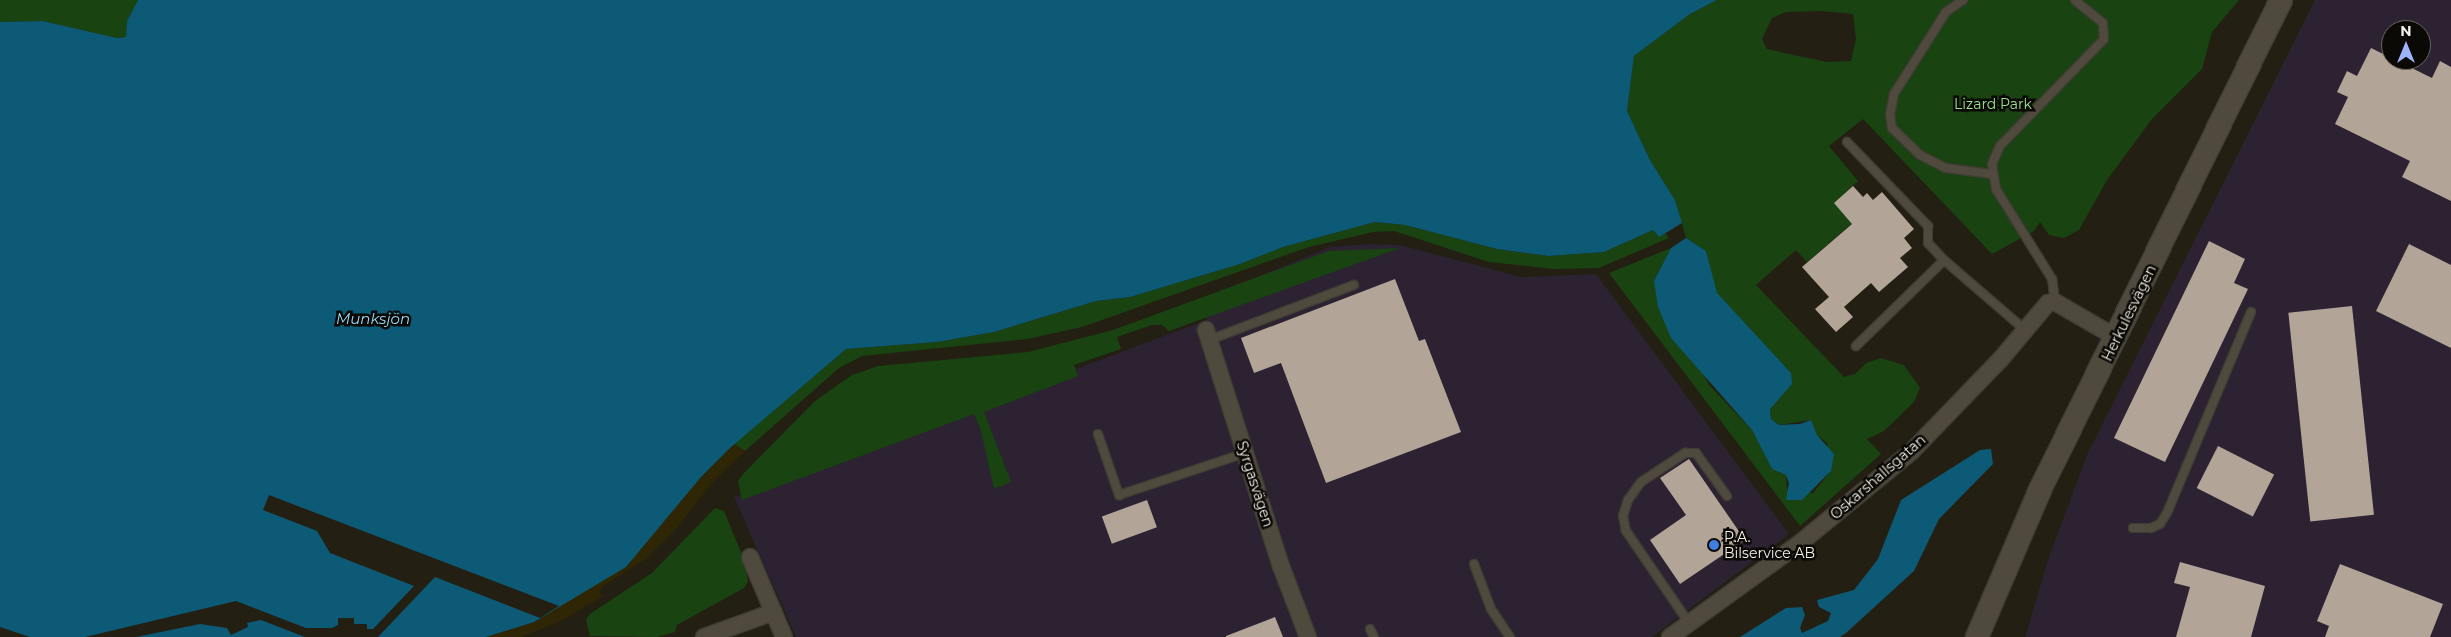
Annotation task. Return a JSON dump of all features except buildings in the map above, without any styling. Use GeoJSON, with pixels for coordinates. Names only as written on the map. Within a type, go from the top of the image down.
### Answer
{"type":"FeatureCollection","features":[{"type":"Feature","properties":{"kind":"main road","name":"Herkulesvägen"},"geometry":{"type":"LineString","coordinates":[[1976,634],[2039,492],[2117,338],[2281,0]]}},
{"type":"Feature","properties":{"kind":"street"},"geometry":{"type":"LineString","coordinates":[[2055,302],[2117,338]]}},
{"type":"Feature","properties":{"kind":"street","name":"Oskarshallsgatan"},"geometry":{"type":"LineString","coordinates":[[1670,637],[1800,543],[1912,451],[2000,360],[2040,310],[2055,302]]}},
{"type":"Feature","properties":{"kind":"street","name":"Syrgasvägen"},"geometry":{"type":"LineString","coordinates":[[1208,335],[1245,453],[1308,637]]}},
{"type":"Feature","properties":{"kind":"street"},"geometry":{"type":"LineString","coordinates":[[750,557],[784,637]]}},
{"type":"Feature","properties":{"kind":"street"},"geometry":{"type":"LineString","coordinates":[[704,637],[774,612]]}},
{"type":"Feature","properties":{"kind":"lane"},"geometry":{"type":"LineString","coordinates":[[1963,0],[1946,12],[1894,94],[1890,114],[1892,128],[1920,155],[1946,168],[1992,174]]}},
{"type":"Feature","properties":{"kind":"lane"},"geometry":{"type":"LineString","coordinates":[[2055,302],[2052,279],[1996,189],[1992,174],[1992,164],[2000,146],[2104,39],[2103,23],[2075,0]]}},
{"type":"Feature","properties":{"kind":"lane"},"geometry":{"type":"LineString","coordinates":[[1847,142],[1928,226],[1928,243],[1944,260],[2024,329]]}},
{"type":"Feature","properties":{"kind":"lane"},"geometry":{"type":"LineString","coordinates":[[1856,346],[1944,260]]}},
{"type":"Feature","properties":{"kind":"lane"},"geometry":{"type":"LineString","coordinates":[[1208,335],[1354,285]]}},
{"type":"Feature","properties":{"kind":"lane"},"geometry":{"type":"LineString","coordinates":[[2133,528],[2151,528],[2160,524],[2166,513],[2250,312]]}},
{"type":"Feature","properties":{"kind":"lane"},"geometry":{"type":"LineString","coordinates":[[1098,434],[1119,495],[1245,453]]}},
{"type":"Feature","properties":{"kind":"lane"},"geometry":{"type":"LineString","coordinates":[[1689,623],[1626,530],[1623,516],[1628,500],[1641,482],[1685,453],[1696,453],[1727,496]]}},
{"type":"Feature","properties":{"kind":"lane"},"geometry":{"type":"LineString","coordinates":[[1474,564],[1491,609],[1510,637]]}},
{"type":"Feature","properties":{"kind":"lane"},"geometry":{"type":"LineString","coordinates":[[1370,629],[1374,637]]}},
{"type":"Feature","properties":{"kind":"shaded area"},"geometry":{"type":"Polygon","coordinates":[[[2315,0],[2451,0],[2451,637],[2025,637],[2049,557],[2087,455],[2315,0]]]}},
{"type":"Feature","properties":{"kind":"shaded area"},"geometry":{"type":"Polygon","coordinates":[[[1369,244],[1400,245],[1521,277],[1596,274],[1789,534],[1652,637],[796,637],[734,497],[1207,320],[1199,301],[1330,247],[1369,244]]]}},
{"type":"Feature","properties":{"kind":"green space"},"geometry":{"type":"Polygon","coordinates":[[[0,0],[138,0],[127,21],[126,37],[117,38],[43,21],[0,22],[0,0]]]}},
{"type":"Feature","properties":{"kind":"green space","name":"Lizard Park"},"geometry":{"type":"Polygon","coordinates":[[[1717,0],[2239,0],[2212,32],[2202,69],[2152,119],[2107,180],[2079,230],[2064,238],[2049,235],[2040,222],[2034,231],[1992,254],[1863,119],[1829,146],[1858,181],[1839,198],[1857,219],[1807,262],[1796,250],[1756,285],[1844,377],[1855,374],[1866,363],[1881,358],[1904,365],[1920,388],[1914,402],[1884,431],[1867,439],[1881,454],[1800,526],[1609,273],[1671,248],[1654,281],[1709,385],[1752,430],[1772,469],[1786,475],[1787,490],[1813,493],[1831,471],[1827,443],[1817,435],[1811,420],[1779,425],[1771,419],[1770,409],[1787,389],[1791,373],[1716,293],[1706,251],[1686,238],[1675,200],[1650,160],[1627,111],[1634,56],[1690,14],[1717,0]],[[1821,11],[1786,12],[1772,18],[1762,39],[1767,49],[1827,62],[1851,61],[1856,39],[1853,14],[1821,11]]]}},
{"type":"Feature","properties":{"kind":"green space"},"geometry":{"type":"Polygon","coordinates":[[[1375,222],[1405,225],[1497,249],[1549,256],[1604,252],[1653,230],[1659,237],[1665,233],[1669,238],[1599,268],[1553,269],[1489,262],[1394,231],[1373,232],[1309,247],[1082,327],[1027,339],[862,356],[839,368],[745,451],[734,444],[846,349],[937,342],[994,332],[1096,301],[1130,297],[1240,264],[1283,247],[1375,222]]]}},
{"type":"Feature","properties":{"kind":"green space"},"geometry":{"type":"Polygon","coordinates":[[[1400,248],[1169,331],[1162,325],[1152,325],[1117,337],[1121,349],[1074,365],[1078,376],[984,412],[1011,482],[994,489],[981,431],[974,414],[742,500],[738,481],[744,473],[815,401],[852,375],[878,366],[1028,352],[1113,330],[1329,251],[1400,248]]]}},
{"type":"Feature","properties":{"kind":"green space"},"geometry":{"type":"Polygon","coordinates":[[[715,508],[724,511],[745,562],[748,581],[744,588],[677,625],[675,632],[657,637],[590,636],[586,620],[590,614],[652,573],[715,508]]]}},
{"type":"Feature","properties":{"kind":"sand"},"geometry":{"type":"Polygon","coordinates":[[[734,444],[745,451],[711,484],[676,529],[646,559],[602,587],[600,592],[603,596],[559,622],[521,637],[486,637],[534,622],[601,580],[734,444]]]}},
{"type":"Feature","properties":{"kind":"water","name":"Munksjön"},"geometry":{"type":"Polygon","coordinates":[[[138,0],[1717,0],[1690,14],[1634,56],[1627,111],[1650,160],[1675,200],[1682,223],[1659,237],[1653,230],[1604,252],[1549,256],[1497,249],[1405,225],[1375,222],[1283,247],[1240,264],[1130,297],[1096,301],[994,332],[937,342],[846,349],[730,448],[701,477],[626,567],[534,622],[486,637],[30,637],[0,627],[0,22],[43,21],[117,38],[126,37],[127,21],[138,0]]]}},
{"type":"Feature","properties":{"kind":"water"},"geometry":{"type":"Polygon","coordinates":[[[1686,238],[1706,251],[1717,293],[1791,373],[1792,384],[1770,409],[1771,419],[1779,425],[1800,424],[1811,420],[1817,435],[1834,454],[1831,471],[1802,500],[1786,500],[1789,483],[1786,475],[1772,469],[1752,430],[1671,338],[1658,307],[1654,281],[1671,248],[1686,238]]]}},
{"type":"Feature","properties":{"kind":"water"},"geometry":{"type":"Polygon","coordinates":[[[1991,449],[1993,464],[1939,519],[1914,571],[1846,633],[1840,637],[1740,637],[1786,608],[1802,607],[1805,615],[1800,628],[1802,633],[1828,621],[1831,613],[1819,607],[1817,600],[1854,590],[1878,559],[1901,500],[1980,450],[1991,449]]]}},
{"type":"Feature","properties":{"kind":"pier"},"geometry":{"type":"Polygon","coordinates":[[[269,495],[559,606],[540,618],[435,577],[378,637],[305,637],[261,620],[247,623],[248,627],[231,635],[227,628],[200,624],[136,637],[85,637],[236,601],[306,628],[332,628],[338,625],[338,618],[354,618],[354,624],[367,624],[367,629],[373,629],[414,586],[330,553],[317,531],[263,510],[269,495]]]}},
{"type":"Feature","properties":{"kind":"place","name":"P.A. Bilservice AB"},"geometry":{"type":"Point","coordinates":[1714,545]}}]}
